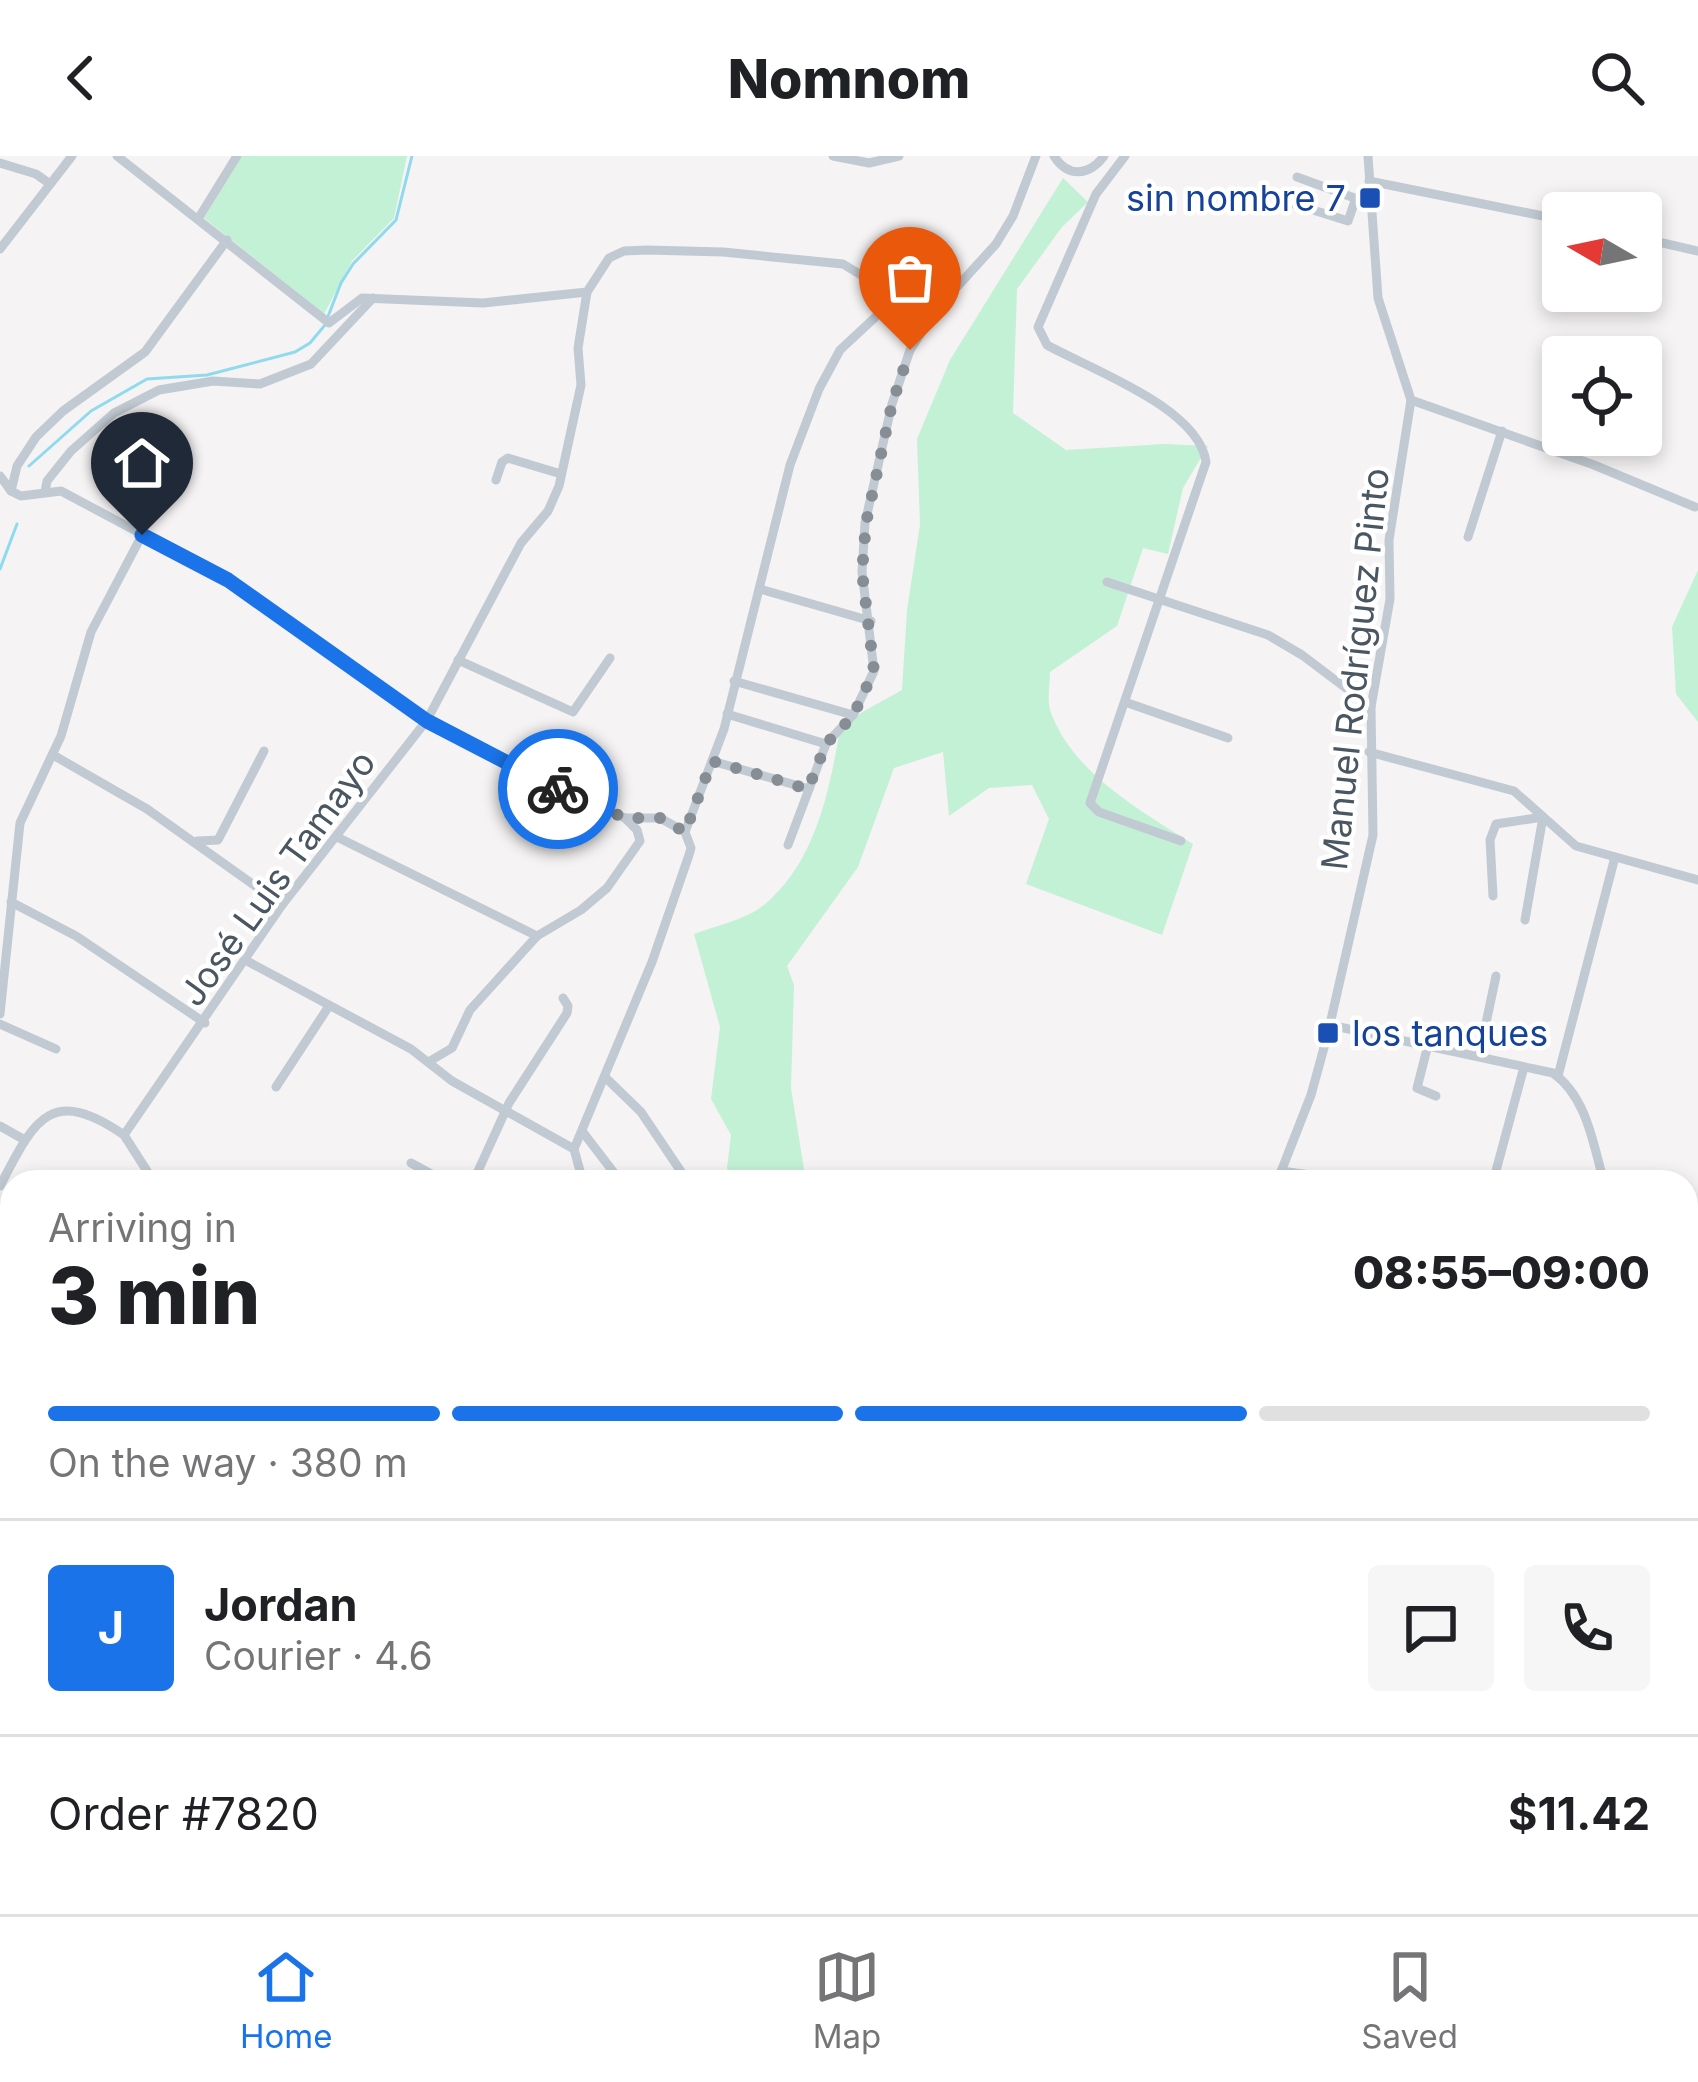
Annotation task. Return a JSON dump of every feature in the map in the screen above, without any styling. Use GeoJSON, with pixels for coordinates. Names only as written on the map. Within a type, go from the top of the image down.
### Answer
{"type":"FeatureCollection","features":[{"type":"Feature","properties":{"kind":"street"},"geometry":{"type":"LineString","coordinates":[[0,249],[72,156]]}},
{"type":"Feature","properties":{"kind":"street"},"geometry":{"type":"LineString","coordinates":[[117,156],[326,322],[333,322],[358,299],[483,303],[587,292],[609,258],[624,250],[843,264],[897,297],[936,310]]}},
{"type":"Feature","properties":{"kind":"street"},"geometry":{"type":"LineString","coordinates":[[198,219],[237,156]]}},
{"type":"Feature","properties":{"kind":"street"},"geometry":{"type":"LineString","coordinates":[[833,156],[869,163],[899,156]]}},
{"type":"Feature","properties":{"kind":"street"},"geometry":{"type":"LineString","coordinates":[[788,845],[826,744],[853,716],[874,671],[862,572],[866,523],[892,404],[910,350],[936,310],[996,244],[1013,216],[1036,156]]}},
{"type":"Feature","properties":{"kind":"street"},"geometry":{"type":"LineString","coordinates":[[1054,156],[1065,169],[1081,173],[1095,168],[1104,156]]}},
{"type":"Feature","properties":{"kind":"street"},"geometry":{"type":"LineString","coordinates":[[1124,156],[1096,194],[1039,327],[1047,345],[1178,415],[1204,448],[1206,462],[1090,803],[1099,812],[1181,842]]}},
{"type":"Feature","properties":{"kind":"street","name":"Manuel Rodríguez Pinto"},"geometry":{"type":"LineString","coordinates":[[1282,1170],[1311,1095],[1373,835],[1371,707],[1390,599],[1389,540],[1412,400],[1378,298],[1368,156]]}},
{"type":"Feature","properties":{"kind":"street"},"geometry":{"type":"LineString","coordinates":[[0,163],[36,174],[50,184]]}},
{"type":"Feature","properties":{"kind":"street"},"geometry":{"type":"LineString","coordinates":[[1297,177],[1370,203]]}},
{"type":"Feature","properties":{"kind":"street"},"geometry":{"type":"LineString","coordinates":[[1369,181],[1542,216]]}},
{"type":"Feature","properties":{"kind":"street"},"geometry":{"type":"LineString","coordinates":[[1294,204],[1348,221],[1356,198]]}},
{"type":"Feature","properties":{"kind":"street"},"geometry":{"type":"LineString","coordinates":[[10,491],[17,466],[37,436],[63,411],[145,352],[227,240]]}},
{"type":"Feature","properties":{"kind":"street"},"geometry":{"type":"LineString","coordinates":[[1662,243],[1698,251]]}},
{"type":"Feature","properties":{"kind":"street","name":"José Luis Tamayo"},"geometry":{"type":"LineString","coordinates":[[124,1136],[282,905],[427,721],[521,544],[548,511],[581,385],[578,348],[587,292]]}},
{"type":"Feature","properties":{"kind":"street"},"geometry":{"type":"LineString","coordinates":[[580,1170],[574,1149],[607,1078],[689,855],[685,832],[727,714],[790,465],[819,389],[840,350],[897,297]]}},
{"type":"Feature","properties":{"kind":"street"},"geometry":{"type":"LineString","coordinates":[[45,492],[47,481],[71,451],[114,413],[159,390],[213,381],[260,384],[311,364],[373,298]]}},
{"type":"Feature","properties":{"kind":"street"},"geometry":{"type":"LineString","coordinates":[[1412,400],[1695,507]]}},
{"type":"Feature","properties":{"kind":"street"},"geometry":{"type":"LineString","coordinates":[[1468,537],[1502,431]]}},
{"type":"Feature","properties":{"kind":"street"},"geometry":{"type":"LineString","coordinates":[[496,480],[508,458],[561,474]]}},
{"type":"Feature","properties":{"kind":"street"},"geometry":{"type":"LineString","coordinates":[[0,476],[10,491],[21,496],[61,491],[228,580],[427,721],[527,775],[625,818],[640,841]]}},
{"type":"Feature","properties":{"kind":"street"},"geometry":{"type":"LineString","coordinates":[[0,1014],[20,823],[53,755],[91,632],[142,535]]}},
{"type":"Feature","properties":{"kind":"street"},"geometry":{"type":"LineString","coordinates":[[1107,582],[1268,635],[1371,707]]}},
{"type":"Feature","properties":{"kind":"street"},"geometry":{"type":"LineString","coordinates":[[760,589],[871,620]]}},
{"type":"Feature","properties":{"kind":"street"},"geometry":{"type":"LineString","coordinates":[[458,659],[573,712],[610,658]]}},
{"type":"Feature","properties":{"kind":"street"},"geometry":{"type":"LineString","coordinates":[[734,681],[853,716]]}},
{"type":"Feature","properties":{"kind":"street"},"geometry":{"type":"LineString","coordinates":[[1125,701],[1228,738]]}},
{"type":"Feature","properties":{"kind":"street"},"geometry":{"type":"LineString","coordinates":[[727,714],[826,744]]}},
{"type":"Feature","properties":{"kind":"street"},"geometry":{"type":"LineString","coordinates":[[192,840],[218,840],[264,751]]}},
{"type":"Feature","properties":{"kind":"street"},"geometry":{"type":"LineString","coordinates":[[1369,752],[1514,791],[1576,846],[1698,880]]}},
{"type":"Feature","properties":{"kind":"street"},"geometry":{"type":"LineString","coordinates":[[53,755],[192,840],[282,905]]}},
{"type":"Feature","properties":{"kind":"street"},"geometry":{"type":"LineString","coordinates":[[712,761],[808,789]]}},
{"type":"Feature","properties":{"kind":"street"},"geometry":{"type":"LineString","coordinates":[[625,818],[651,816],[685,832]]}},
{"type":"Feature","properties":{"kind":"street"},"geometry":{"type":"LineString","coordinates":[[430,1061],[452,1048],[470,1010],[537,936],[607,888],[640,841],[651,816]]}},
{"type":"Feature","properties":{"kind":"street"},"geometry":{"type":"LineString","coordinates":[[1493,896],[1490,840],[1496,824],[1543,817]]}},
{"type":"Feature","properties":{"kind":"street"},"geometry":{"type":"LineString","coordinates":[[1525,920],[1543,817]]}},
{"type":"Feature","properties":{"kind":"street"},"geometry":{"type":"LineString","coordinates":[[337,837],[537,936]]}},
{"type":"Feature","properties":{"kind":"street"},"geometry":{"type":"LineString","coordinates":[[1558,1076],[1616,857]]}},
{"type":"Feature","properties":{"kind":"street"},"geometry":{"type":"LineString","coordinates":[[11,902],[76,936],[205,1023]]}},
{"type":"Feature","properties":{"kind":"street"},"geometry":{"type":"LineString","coordinates":[[247,962],[430,1061],[452,1081],[574,1149]]}},
{"type":"Feature","properties":{"kind":"street"},"geometry":{"type":"LineString","coordinates":[[1479,1056],[1496,976]]}},
{"type":"Feature","properties":{"kind":"street"},"geometry":{"type":"LineString","coordinates":[[479,1170],[508,1109],[567,1013],[563,998]]}},
{"type":"Feature","properties":{"kind":"street"},"geometry":{"type":"LineString","coordinates":[[276,1087],[329,1006]]}},
{"type":"Feature","properties":{"kind":"street"},"geometry":{"type":"LineString","coordinates":[[0,1024],[56,1049]]}},
{"type":"Feature","properties":{"kind":"street"},"geometry":{"type":"LineString","coordinates":[[1330,1025],[1558,1076],[1582,1108],[1600,1170]]}},
{"type":"Feature","properties":{"kind":"street"},"geometry":{"type":"LineString","coordinates":[[1428,1045],[1417,1088],[1436,1096]]}},
{"type":"Feature","properties":{"kind":"street"},"geometry":{"type":"LineString","coordinates":[[1496,1170],[1524,1066]]}},
{"type":"Feature","properties":{"kind":"street"},"geometry":{"type":"LineString","coordinates":[[607,1078],[641,1112],[680,1170]]}},
{"type":"Feature","properties":{"kind":"street"},"geometry":{"type":"LineString","coordinates":[[8,1170],[38,1121],[68,1111],[98,1120],[124,1136],[146,1170]]}},
{"type":"Feature","properties":{"kind":"street"},"geometry":{"type":"LineString","coordinates":[[0,1126],[23,1139]]}},
{"type":"Feature","properties":{"kind":"street"},"geometry":{"type":"LineString","coordinates":[[582,1131],[612,1170]]}},
{"type":"Feature","properties":{"kind":"street"},"geometry":{"type":"LineString","coordinates":[[411,1163],[424,1170]]}},
{"type":"Feature","properties":{"kind":"green space"},"geometry":{"type":"Polygon","coordinates":[[[242,156],[407,156],[394,218],[352,261],[324,314],[204,218],[242,156]]]}},
{"type":"Feature","properties":{"kind":"green space"},"geometry":{"type":"Polygon","coordinates":[[[1063,178],[1088,202],[1062,227],[1017,289],[1013,413],[1066,450],[1208,446],[1183,488],[1168,554],[1143,548],[1117,626],[1050,672],[1049,706],[1060,732],[1091,771],[1193,844],[1162,935],[1026,884],[1049,819],[1032,785],[989,788],[949,816],[943,752],[894,768],[858,867],[787,966],[794,985],[791,1088],[804,1170],[728,1170],[731,1135],[711,1099],[720,1027],[694,934],[749,914],[782,887],[818,822],[841,724],[902,690],[907,610],[920,525],[917,439],[950,360],[1063,178]]]}},
{"type":"Feature","properties":{"kind":"green space"},"geometry":{"type":"Polygon","coordinates":[[[1698,570],[1698,722],[1676,694],[1672,627],[1698,570]]]}},
{"type":"Feature","properties":{"kind":"waterway"},"geometry":{"type":"LineString","coordinates":[[327,319],[353,264],[396,220],[412,156]]}},
{"type":"Feature","properties":{"kind":"waterway"},"geometry":{"type":"LineString","coordinates":[[29,466],[91,411],[147,379],[207,375],[295,352],[325,325]]}},
{"type":"Feature","properties":{"kind":"waterway"},"geometry":{"type":"LineString","coordinates":[[0,569],[17,524]]}},
{"type":"Feature","properties":{"kind":"way so far"},"geometry":{"type":"LineString","coordinates":[[558,789],[625,818],[660,818],[685,832],[712,761],[808,789],[826,744],[853,716],[874,671],[862,572],[866,523],[892,404],[910,350]]}},
{"type":"Feature","properties":{"kind":"place","name":"sin nombre 7"},"geometry":{"type":"Point","coordinates":[1370,198]}},
{"type":"Feature","properties":{"kind":"place","name":"los tanques"},"geometry":{"type":"Point","coordinates":[1328,1033]}},
{"type":"Feature","properties":{"kind":"route"},"geometry":{"type":"LineString","coordinates":[[142,535],[228,580],[427,721],[558,789]]}}]}
